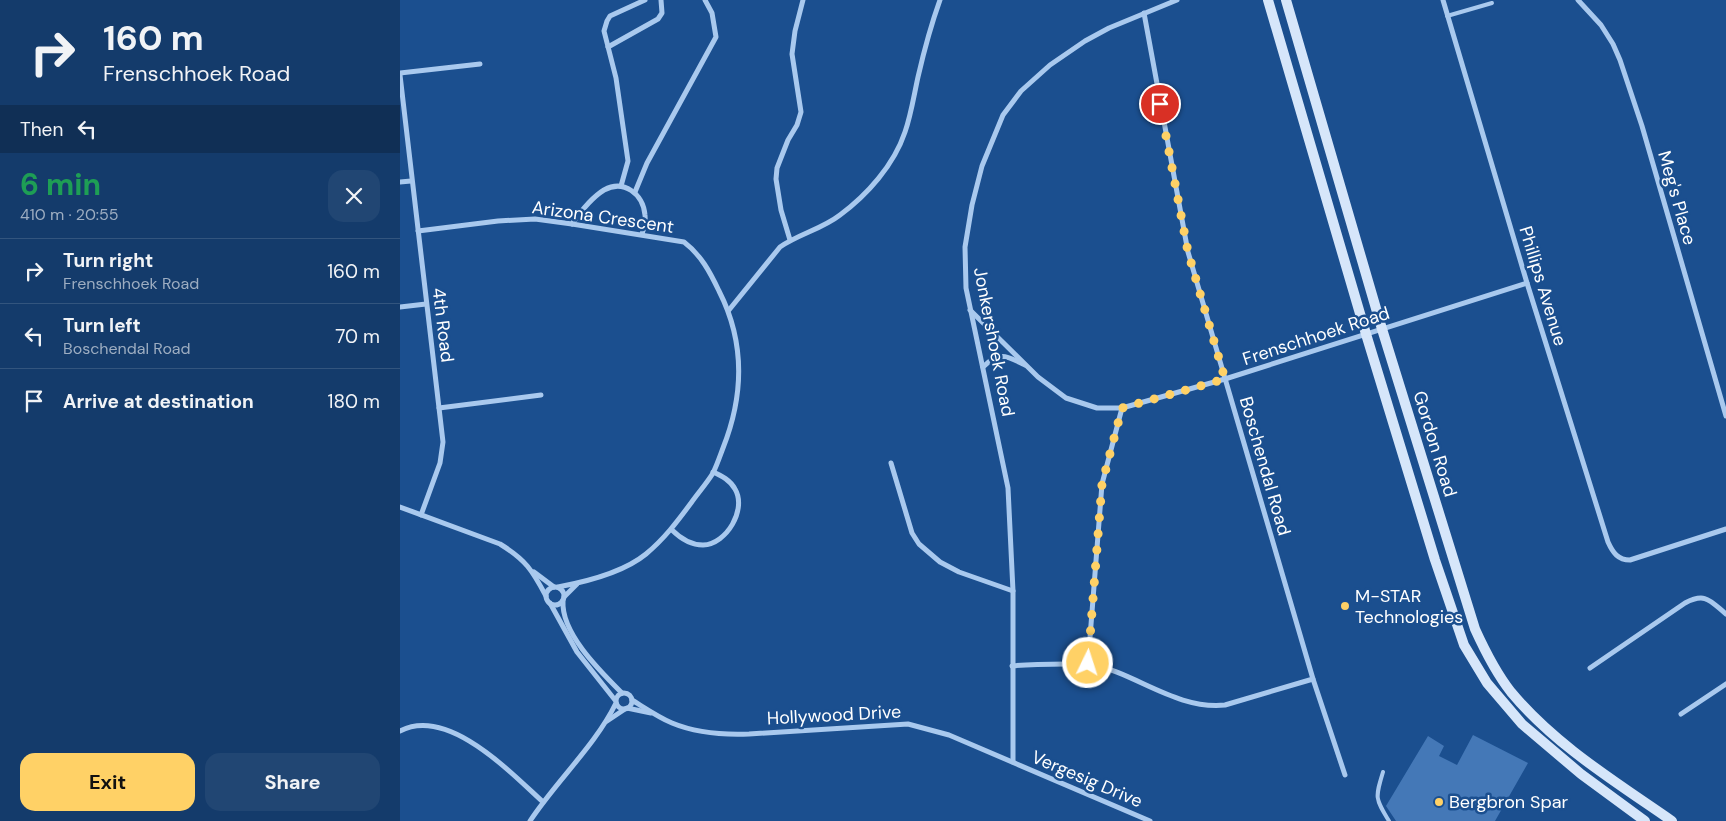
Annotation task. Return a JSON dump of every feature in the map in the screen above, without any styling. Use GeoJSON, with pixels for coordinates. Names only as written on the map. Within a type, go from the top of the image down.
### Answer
{"type":"FeatureCollection","features":[{"type":"Feature","properties":{"kind":"street"},"geometry":{"type":"LineString","coordinates":[[621,186],[628,161],[616,78],[604,31],[610,16],[645,0]]}},
{"type":"Feature","properties":{"kind":"street"},"geometry":{"type":"LineString","coordinates":[[608,47],[658,19],[662,13],[661,0]]}},
{"type":"Feature","properties":{"kind":"street"},"geometry":{"type":"LineString","coordinates":[[635,192],[647,163],[716,37],[712,13],[705,0]]}},
{"type":"Feature","properties":{"kind":"street"},"geometry":{"type":"LineString","coordinates":[[729,310],[780,247],[790,240],[817,229],[839,216],[859,200],[877,180],[895,155],[905,132],[918,75],[940,0]]}},
{"type":"Feature","properties":{"kind":"street","name":"Jonkershoek Road"},"geometry":{"type":"LineString","coordinates":[[1013,762],[1012,591],[1008,488],[984,367],[969,309],[964,264],[968,226],[982,166],[1003,115],[1021,91],[1050,64],[1085,41],[1109,28],[1178,0]]}},
{"type":"Feature","properties":{"kind":"street","name":"Gordon Road"},"geometry":{"type":"LineString","coordinates":[[1268,0],[1366,334],[1435,560],[1464,645],[1486,684],[1522,724],[1582,774],[1644,821]]}},
{"type":"Feature","properties":{"kind":"street","name":"Gordon Road"},"geometry":{"type":"LineString","coordinates":[[1286,0],[1382,329],[1474,629],[1490,661],[1510,690],[1532,715],[1556,737],[1672,821]]}},
{"type":"Feature","properties":{"kind":"street","name":"Phillips Avenue"},"geometry":{"type":"LineString","coordinates":[[1442,0],[1527,283],[1608,542],[1616,556],[1623,560],[1638,558],[1726,529]]}},
{"type":"Feature","properties":{"kind":"street","name":"Meg's Place"},"geometry":{"type":"LineString","coordinates":[[1578,0],[1601,25],[1613,44],[1626,78],[1642,126],[1726,416]]}},
{"type":"Feature","properties":{"kind":"street"},"geometry":{"type":"LineString","coordinates":[[790,240],[781,210],[776,179],[777,168],[788,140],[797,125],[800,112],[792,54],[802,1]]}},
{"type":"Feature","properties":{"kind":"street","name":"Boschendal Road"},"geometry":{"type":"LineString","coordinates":[[1144,13],[1188,252],[1313,679],[1345,775]]}},
{"type":"Feature","properties":{"kind":"street"},"geometry":{"type":"LineString","coordinates":[[400,74],[480,64]]}},
{"type":"Feature","properties":{"kind":"street","name":"4th Road"},"geometry":{"type":"LineString","coordinates":[[400,74],[439,408],[442,453],[421,515]]}},
{"type":"Feature","properties":{"kind":"street"},"geometry":{"type":"LineString","coordinates":[[400,182],[412,181]]}},
{"type":"Feature","properties":{"kind":"street"},"geometry":{"type":"LineString","coordinates":[[572,224],[586,206],[604,190],[613,186],[621,186],[635,192],[640,198],[645,215],[642,234]]}},
{"type":"Feature","properties":{"kind":"street","name":"Arizona Crescent"},"geometry":{"type":"LineString","coordinates":[[418,231],[498,221],[535,219],[684,242],[701,258],[729,310],[740,362],[739,390],[727,438],[713,472],[672,530],[644,556],[622,568],[578,584],[556,587]]}},
{"type":"Feature","properties":{"kind":"street","name":"Frenschhoek Road"},"geometry":{"type":"LineString","coordinates":[[969,309],[1044,382],[1066,398],[1097,408],[1122,408],[1225,379],[1527,283]]}},
{"type":"Feature","properties":{"kind":"street"},"geometry":{"type":"LineString","coordinates":[[400,307],[426,304]]}},
{"type":"Feature","properties":{"kind":"street"},"geometry":{"type":"LineString","coordinates":[[984,367],[992,359],[1006,356],[1030,368]]}},
{"type":"Feature","properties":{"kind":"street"},"geometry":{"type":"LineString","coordinates":[[439,408],[541,395]]}},
{"type":"Feature","properties":{"kind":"street"},"geometry":{"type":"LineString","coordinates":[[1088,663],[1102,484],[1122,408]]}},
{"type":"Feature","properties":{"kind":"street"},"geometry":{"type":"LineString","coordinates":[[891,463],[912,533],[919,544],[940,562],[959,572],[1012,591]]}},
{"type":"Feature","properties":{"kind":"street"},"geometry":{"type":"LineString","coordinates":[[672,530],[685,541],[705,545],[717,541],[730,528],[734,521],[738,499],[729,481],[713,472]]}},
{"type":"Feature","properties":{"kind":"street"},"geometry":{"type":"LineString","coordinates":[[400,507],[500,544],[523,560],[532,570],[556,587],[562,589],[564,612],[581,647],[622,693],[629,695],[632,700],[631,705],[607,721]]}},
{"type":"Feature","properties":{"kind":"street"},"geometry":{"type":"LineString","coordinates":[[532,570],[577,652],[618,707],[626,709]]}},
{"type":"Feature","properties":{"kind":"street","name":"Arizona Crescent"},"geometry":{"type":"LineString","coordinates":[[564,599],[578,584]]}},
{"type":"Feature","properties":{"kind":"street"},"geometry":{"type":"LineString","coordinates":[[546,596],[549,589],[556,587]]}},
{"type":"Feature","properties":{"kind":"street"},"geometry":{"type":"LineString","coordinates":[[1590,668],[1696,597],[1708,600],[1726,614]]}},
{"type":"Feature","properties":{"kind":"street"},"geometry":{"type":"LineString","coordinates":[[550,603],[557,605],[564,599]]}},
{"type":"Feature","properties":{"kind":"street"},"geometry":{"type":"LineString","coordinates":[[1476,667],[1490,661]]}},
{"type":"Feature","properties":{"kind":"street"},"geometry":{"type":"LineString","coordinates":[[1012,666],[1088,663],[1116,671],[1177,698],[1206,706],[1225,705],[1313,679]]}},
{"type":"Feature","properties":{"kind":"street"},"geometry":{"type":"LineString","coordinates":[[1680,714],[1726,684]]}},
{"type":"Feature","properties":{"kind":"street"},"geometry":{"type":"LineString","coordinates":[[530,821],[607,721],[617,696],[622,693]]}},
{"type":"Feature","properties":{"kind":"street","name":"Hollywood Drive"},"geometry":{"type":"LineString","coordinates":[[632,700],[654,714],[680,726],[724,734],[908,724],[949,735],[1013,762]]}},
{"type":"Feature","properties":{"kind":"street","name":"Hollywood Drive"},"geometry":{"type":"LineString","coordinates":[[626,709],[654,714]]}},
{"type":"Feature","properties":{"kind":"street"},"geometry":{"type":"LineString","coordinates":[[400,731],[424,725],[467,739],[499,762],[543,802]]}},
{"type":"Feature","properties":{"kind":"street","name":"Vergesig Drive"},"geometry":{"type":"LineString","coordinates":[[1013,762],[1150,821]]}},
{"type":"Feature","properties":{"kind":"lane"},"geometry":{"type":"LineString","coordinates":[[1447,16],[1492,3]]}},
{"type":"Feature","properties":{"kind":"lane"},"geometry":{"type":"LineString","coordinates":[[1383,772],[1376,794],[1379,804],[1389,821]]}},
{"type":"Feature","properties":{"kind":"building"},"geometry":{"type":"Polygon","coordinates":[[[1473,735],[1528,763],[1495,821],[1396,821],[1386,806],[1428,736],[1444,746],[1439,756],[1457,765],[1473,735]]]}},
{"type":"Feature","properties":{"kind":"place","name":"M-STAR Technologies"},"geometry":{"type":"Point","coordinates":[1345,606]}},
{"type":"Feature","properties":{"kind":"place","name":"Bergbron Spar"},"geometry":{"type":"Point","coordinates":[1439,802]}},
{"type":"Feature","properties":{"kind":"route"},"geometry":{"type":"LineString","coordinates":[[1088,663],[1102,484],[1122,408],[1225,379],[1188,252],[1160,104]]}}]}
